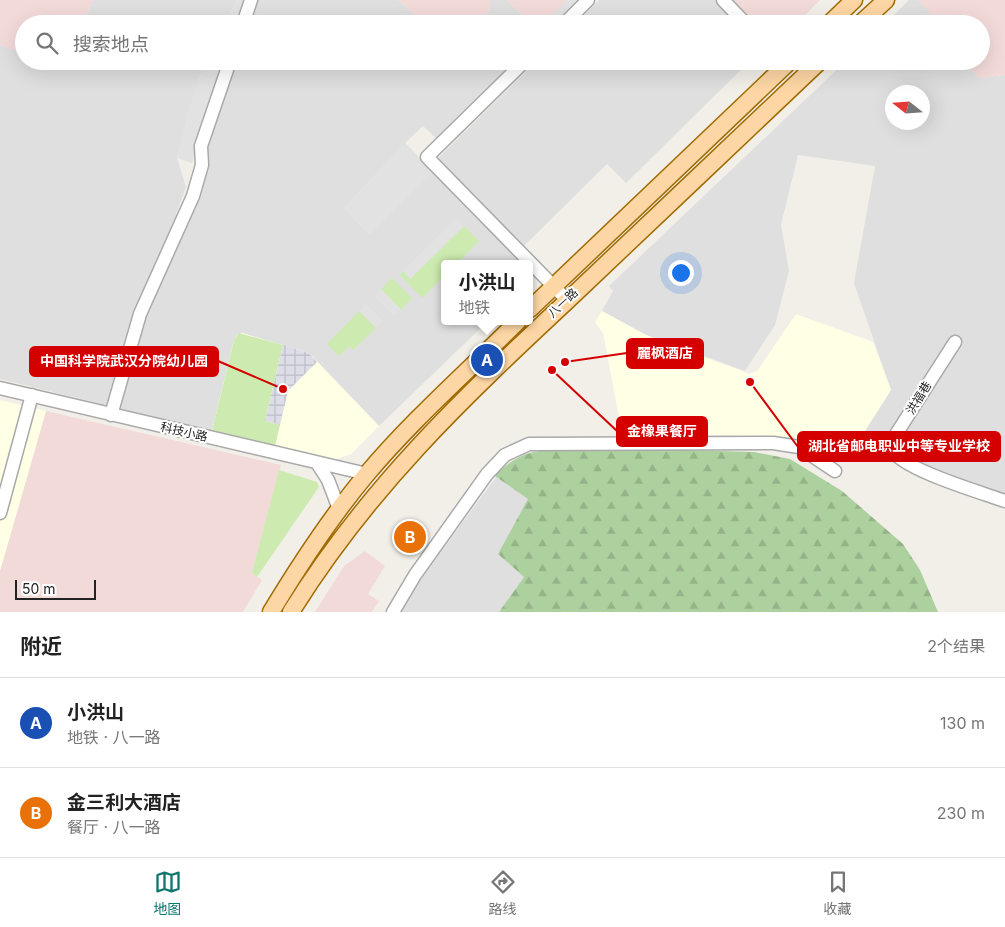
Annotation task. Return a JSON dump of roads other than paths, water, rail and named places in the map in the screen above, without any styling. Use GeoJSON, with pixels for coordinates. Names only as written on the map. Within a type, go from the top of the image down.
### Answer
{"type":"FeatureCollection","features":[{"type":"Feature","properties":{"kind":"main road"},"geometry":{"type":"LineString","coordinates":[[838,15],[854,0]]}},
{"type":"Feature","properties":{"kind":"main road"},"geometry":{"type":"LineString","coordinates":[[870,15],[886,0]]}},
{"type":"Feature","properties":{"kind":"main road"},"geometry":{"type":"LineString","coordinates":[[871,15],[891,0]]}},
{"type":"Feature","properties":{"kind":"main road","name":"八一路"},"geometry":{"type":"LineString","coordinates":[[533,306],[778,70]]}},
{"type":"Feature","properties":{"kind":"main road","name":"八一路"},"geometry":{"type":"LineString","coordinates":[[292,612],[331,551],[385,482],[458,404],[810,70]]}},
{"type":"Feature","properties":{"kind":"main road"},"geometry":{"type":"LineString","coordinates":[[271,612],[338,509],[367,474],[418,419],[514,325]]}},
{"type":"Feature","properties":{"kind":"street"},"geometry":{"type":"LineString","coordinates":[[246,15],[251,0]]}},
{"type":"Feature","properties":{"kind":"street"},"geometry":{"type":"LineString","coordinates":[[573,15],[588,0]]}},
{"type":"Feature","properties":{"kind":"street"},"geometry":{"type":"LineString","coordinates":[[723,0],[737,15]]}},
{"type":"Feature","properties":{"kind":"street"},"geometry":{"type":"LineString","coordinates":[[111,415],[140,314],[193,196],[202,165],[201,146],[227,70]]}},
{"type":"Feature","properties":{"kind":"street"},"geometry":{"type":"LineString","coordinates":[[516,70],[427,157],[528,260]]}},
{"type":"Feature","properties":{"kind":"street"},"geometry":{"type":"LineString","coordinates":[[533,265],[567,300]]}},
{"type":"Feature","properties":{"kind":"street","name":"洪福巷"},"geometry":{"type":"LineString","coordinates":[[955,342],[893,439],[891,449],[900,459],[921,470],[1005,501]]}},
{"type":"Feature","properties":{"kind":"street","name":"科技小路"},"geometry":{"type":"LineString","coordinates":[[0,388],[367,474]]}},
{"type":"Feature","properties":{"kind":"street"},"geometry":{"type":"LineString","coordinates":[[0,513],[32,395]]}},
{"type":"Feature","properties":{"kind":"street"},"geometry":{"type":"LineString","coordinates":[[393,612],[415,575],[487,474],[504,455],[529,444],[773,443],[799,447],[835,472]]}},
{"type":"Feature","properties":{"kind":"street"},"geometry":{"type":"LineString","coordinates":[[317,463],[328,480],[338,509]]}},
{"type":"Feature","properties":{"kind":"place","name":"小洪山"},"geometry":{"type":"Point","coordinates":[487,360]}},
{"type":"Feature","properties":{"kind":"place","name":"麗枫酒店"},"geometry":{"type":"Point","coordinates":[565,362]}},
{"type":"Feature","properties":{"kind":"place","name":"金橡果餐厅"},"geometry":{"type":"Point","coordinates":[552,370]}},
{"type":"Feature","properties":{"kind":"place","name":"湖北省邮电职业中等专业学校"},"geometry":{"type":"Point","coordinates":[750,382]}},
{"type":"Feature","properties":{"kind":"place","name":"中国科学院武汉分院幼儿园"},"geometry":{"type":"Point","coordinates":[283,389]}},
{"type":"Feature","properties":{"kind":"place","name":"金三利大酒店"},"geometry":{"type":"Point","coordinates":[410,537]}}]}
